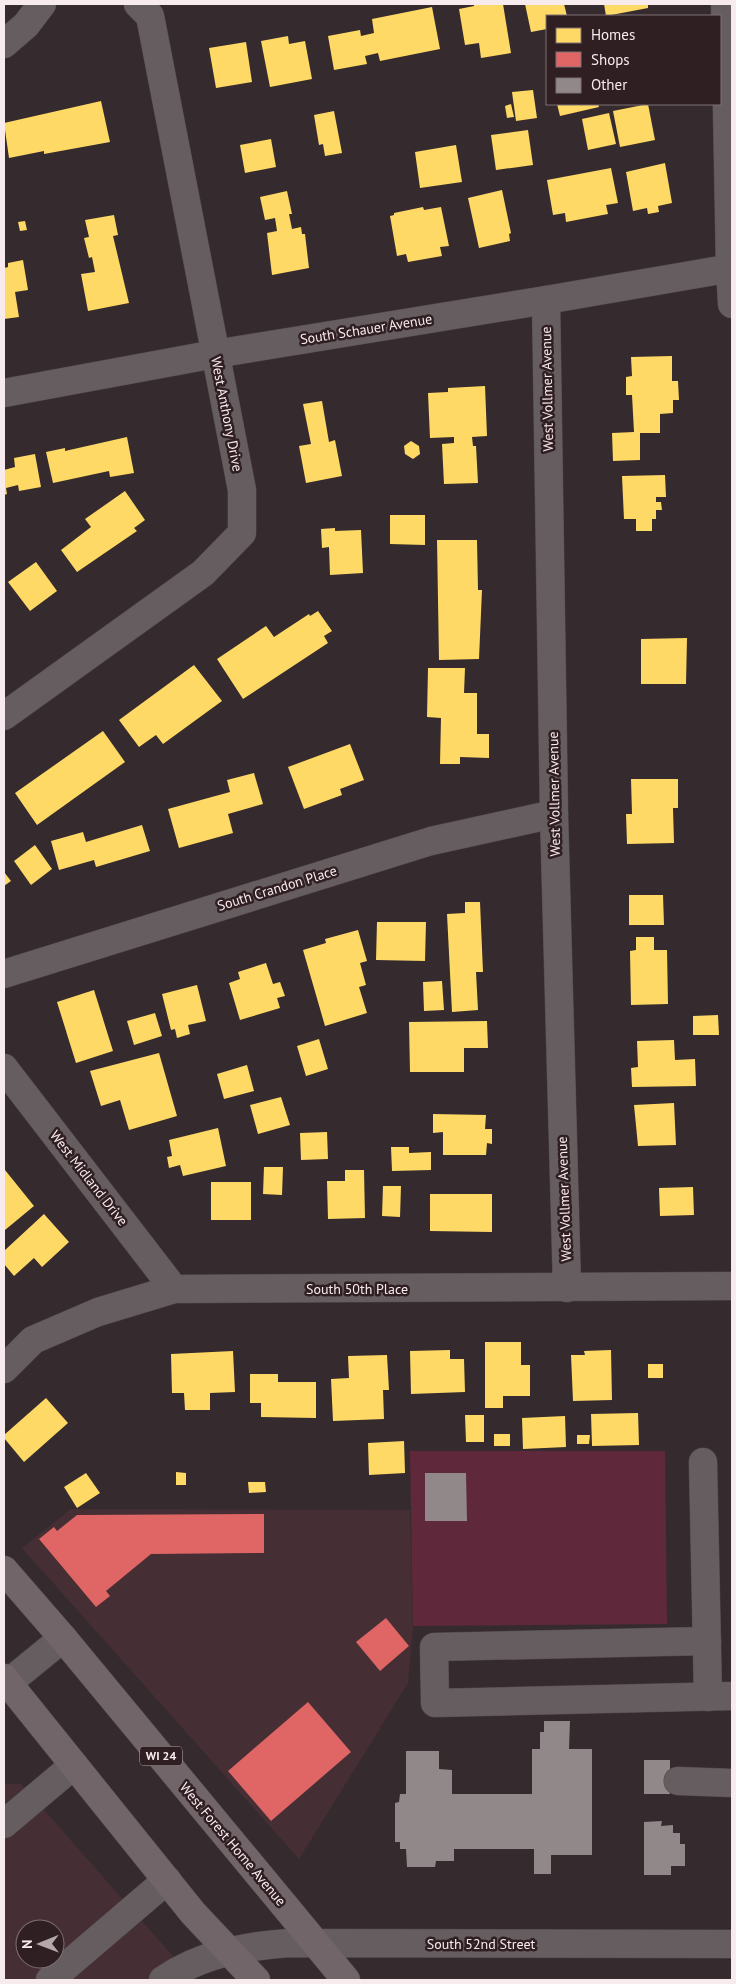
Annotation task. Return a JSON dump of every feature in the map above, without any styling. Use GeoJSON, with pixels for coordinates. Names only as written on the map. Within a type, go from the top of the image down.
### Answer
{"type":"FeatureCollection","features":[{"type":"Feature","properties":{"kind":"main road","name":"West Forest Home Avenue"},"geometry":{"type":"LineString","coordinates":[[4,1570],[63,1638],[346,1980]]}},
{"type":"Feature","properties":{"kind":"main road"},"geometry":{"type":"LineString","coordinates":[[5,1682],[194,1913],[256,1980]]}},
{"type":"Feature","properties":{"kind":"street"},"geometry":{"type":"LineString","coordinates":[[4,44],[26,25],[42,4]]}},
{"type":"Feature","properties":{"kind":"street","name":"West Anthony Drive"},"geometry":{"type":"LineString","coordinates":[[4,716],[203,573],[242,533],[242,490],[150,16],[138,4]]}},
{"type":"Feature","properties":{"kind":"street"},"geometry":{"type":"LineString","coordinates":[[725,4],[732,304]]}},
{"type":"Feature","properties":{"kind":"street","name":"South Schauer Avenue"},"geometry":{"type":"LineString","coordinates":[[4,393],[215,354],[731,268]]}},
{"type":"Feature","properties":{"kind":"street","name":"West Vollmer Avenue"},"geometry":{"type":"LineString","coordinates":[[546,300],[554,814],[567,1288]]}},
{"type":"Feature","properties":{"kind":"street","name":"South Crandon Place"},"geometry":{"type":"LineString","coordinates":[[4,974],[431,840],[554,814]]}},
{"type":"Feature","properties":{"kind":"street","name":"West Midland Drive"},"geometry":{"type":"LineString","coordinates":[[4,1068],[174,1289]]}},
{"type":"Feature","properties":{"kind":"street","name":"South 50th Place"},"geometry":{"type":"LineString","coordinates":[[4,1369],[33,1340],[98,1312],[174,1289],[732,1286]]}},
{"type":"Feature","properties":{"kind":"street"},"geometry":{"type":"LineString","coordinates":[[703,1462],[706,1641],[720,1697],[435,1703],[434,1647],[706,1641]]}},
{"type":"Feature","properties":{"kind":"street"},"geometry":{"type":"LineString","coordinates":[[5,1682],[63,1638]]}},
{"type":"Feature","properties":{"kind":"street"},"geometry":{"type":"LineString","coordinates":[[4,1824],[74,1765]]}},
{"type":"Feature","properties":{"kind":"street"},"geometry":{"type":"LineString","coordinates":[[678,1781],[732,1782]]}},
{"type":"Feature","properties":{"kind":"street"},"geometry":{"type":"LineString","coordinates":[[50,1980],[167,1880]]}},
{"type":"Feature","properties":{"kind":"street","name":"South 52nd Street"},"geometry":{"type":"LineString","coordinates":[[163,1980],[193,1964],[230,1950],[289,1943],[732,1944]]}},
{"type":"Feature","properties":{"kind":"shaded area"},"geometry":{"type":"Polygon","coordinates":[[[410,1451],[665,1451],[667,1624],[413,1626],[410,1451]]]}},
{"type":"Feature","properties":{"kind":"shaded area"},"geometry":{"type":"Polygon","coordinates":[[[71,1509],[410,1510],[413,1626],[408,1683],[299,1859],[22,1548],[71,1509]]]}},
{"type":"Feature","properties":{"kind":"shaded area"},"geometry":{"type":"Polygon","coordinates":[[[4,1784],[21,1784],[194,1980],[4,1980],[4,1784]]]}},
{"type":"Feature","properties":{"kind":"building: Homes"},"geometry":{"type":"Polygon","coordinates":[[[474,4],[503,4],[511,53],[481,58],[479,43],[465,45],[459,9],[474,6],[474,4]]]}},
{"type":"Feature","properties":{"kind":"building: Homes"},"geometry":{"type":"Polygon","coordinates":[[[525,4],[564,4],[567,15],[546,15],[546,29],[531,32],[525,4]]]}},
{"type":"Feature","properties":{"kind":"building: Homes"},"geometry":{"type":"Polygon","coordinates":[[[604,4],[648,4],[648,8],[606,15],[604,4]]]}},
{"type":"Feature","properties":{"kind":"building: Homes"},"geometry":{"type":"Polygon","coordinates":[[[432,7],[440,49],[380,61],[378,53],[365,56],[367,64],[334,70],[328,36],[360,30],[361,36],[374,33],[372,19],[432,7]]]}},
{"type":"Feature","properties":{"kind":"building: Homes"},"geometry":{"type":"Polygon","coordinates":[[[288,36],[289,44],[305,41],[312,79],[270,87],[261,41],[288,36]]]}},
{"type":"Feature","properties":{"kind":"building: Homes"},"geometry":{"type":"Polygon","coordinates":[[[246,42],[252,82],[216,88],[209,48],[246,42]]]}},
{"type":"Feature","properties":{"kind":"building: Homes"},"geometry":{"type":"Polygon","coordinates":[[[533,90],[537,118],[516,121],[512,92],[533,90]]]}},
{"type":"Feature","properties":{"kind":"building: Homes"},"geometry":{"type":"Polygon","coordinates":[[[101,101],[110,142],[44,154],[44,151],[9,158],[4,123],[101,101]]]}},
{"type":"Feature","properties":{"kind":"building: Homes"},"geometry":{"type":"Polygon","coordinates":[[[511,104],[514,117],[507,118],[505,106],[511,104]]]}},
{"type":"Feature","properties":{"kind":"building: Homes"},"geometry":{"type":"Polygon","coordinates":[[[557,105],[598,105],[599,107],[560,116],[557,105]]]}},
{"type":"Feature","properties":{"kind":"building: Homes"},"geometry":{"type":"Polygon","coordinates":[[[648,105],[655,140],[620,147],[613,111],[648,105]]]}},
{"type":"Feature","properties":{"kind":"building: Homes"},"geometry":{"type":"Polygon","coordinates":[[[334,111],[342,153],[325,156],[323,144],[319,145],[314,115],[334,111]]]}},
{"type":"Feature","properties":{"kind":"building: Homes"},"geometry":{"type":"Polygon","coordinates":[[[609,113],[616,144],[588,150],[582,119],[609,113]]]}},
{"type":"Feature","properties":{"kind":"building: Homes"},"geometry":{"type":"Polygon","coordinates":[[[528,130],[533,165],[496,170],[491,135],[528,130]]]}},
{"type":"Feature","properties":{"kind":"building: Homes"},"geometry":{"type":"Polygon","coordinates":[[[271,139],[276,167],[245,173],[240,145],[271,139]]]}},
{"type":"Feature","properties":{"kind":"building: Homes"},"geometry":{"type":"Polygon","coordinates":[[[456,145],[462,182],[420,188],[415,152],[456,145]]]}},
{"type":"Feature","properties":{"kind":"building: Homes"},"geometry":{"type":"Polygon","coordinates":[[[665,163],[672,203],[658,206],[659,212],[648,214],[647,208],[633,211],[626,172],[665,163]]]}},
{"type":"Feature","properties":{"kind":"building: Homes"},"geometry":{"type":"Polygon","coordinates":[[[611,168],[618,203],[606,205],[608,214],[566,222],[565,213],[553,215],[547,180],[611,168]]]}},
{"type":"Feature","properties":{"kind":"building: Homes"},"geometry":{"type":"Polygon","coordinates":[[[502,190],[511,233],[509,234],[510,241],[479,248],[468,198],[502,190]]]}},
{"type":"Feature","properties":{"kind":"building: Homes"},"geometry":{"type":"Polygon","coordinates":[[[287,191],[292,214],[289,214],[292,229],[301,227],[302,234],[305,234],[309,268],[272,275],[267,233],[277,231],[275,218],[265,220],[260,197],[287,191]]]}},
{"type":"Feature","properties":{"kind":"building: Homes"},"geometry":{"type":"Polygon","coordinates":[[[423,207],[424,210],[441,207],[449,246],[440,247],[442,256],[408,262],[406,254],[397,256],[390,216],[394,215],[394,213],[423,207]]]}},
{"type":"Feature","properties":{"kind":"building: Homes"},"geometry":{"type":"Polygon","coordinates":[[[114,215],[118,235],[113,236],[129,303],[88,311],[81,274],[95,272],[92,257],[89,258],[84,238],[89,237],[85,220],[114,215]]]}},
{"type":"Feature","properties":{"kind":"building: Homes"},"geometry":{"type":"Polygon","coordinates":[[[25,221],[27,230],[20,231],[18,222],[25,221]]]}},
{"type":"Feature","properties":{"kind":"building: Homes"},"geometry":{"type":"Polygon","coordinates":[[[23,260],[28,290],[15,292],[19,317],[4,319],[4,268],[8,267],[8,263],[23,260]]]}},
{"type":"Feature","properties":{"kind":"building: Homes"},"geometry":{"type":"Polygon","coordinates":[[[672,356],[672,381],[678,381],[679,400],[673,400],[673,413],[660,414],[660,433],[640,433],[640,460],[613,461],[612,433],[634,432],[632,395],[626,395],[626,377],[632,376],[631,357],[672,356]]]}},
{"type":"Feature","properties":{"kind":"building: Homes"},"geometry":{"type":"Polygon","coordinates":[[[485,386],[487,436],[472,437],[473,446],[476,446],[478,483],[444,484],[442,444],[454,443],[454,437],[430,438],[428,393],[448,392],[448,388],[485,386]]]}},
{"type":"Feature","properties":{"kind":"building: Homes"},"geometry":{"type":"Polygon","coordinates":[[[322,401],[329,442],[335,440],[342,476],[306,483],[299,446],[311,444],[303,404],[322,401]]]}},
{"type":"Feature","properties":{"kind":"building: Homes"},"geometry":{"type":"Polygon","coordinates":[[[127,437],[134,473],[110,477],[109,471],[53,483],[46,452],[65,448],[65,451],[127,437]]]}},
{"type":"Feature","properties":{"kind":"building: Homes"},"geometry":{"type":"Polygon","coordinates":[[[411,441],[419,446],[420,454],[413,459],[405,454],[404,446],[411,441]]]}},
{"type":"Feature","properties":{"kind":"building: Homes"},"geometry":{"type":"Polygon","coordinates":[[[35,454],[41,487],[19,491],[18,485],[6,488],[7,494],[4,495],[4,470],[15,467],[14,458],[35,454]]]}},
{"type":"Feature","properties":{"kind":"building: Homes"},"geometry":{"type":"Polygon","coordinates":[[[665,475],[666,497],[656,497],[656,502],[661,502],[662,510],[656,510],[656,519],[652,519],[652,531],[636,531],[636,519],[624,519],[622,476],[665,475]]]}},
{"type":"Feature","properties":{"kind":"building: Homes"},"geometry":{"type":"Polygon","coordinates":[[[125,491],[145,520],[134,528],[137,531],[77,572],[61,550],[91,527],[85,519],[125,491]]]}},
{"type":"Feature","properties":{"kind":"building: Homes"},"geometry":{"type":"Polygon","coordinates":[[[390,515],[425,515],[425,545],[390,544],[390,515]]]}},
{"type":"Feature","properties":{"kind":"building: Homes"},"geometry":{"type":"Polygon","coordinates":[[[335,528],[335,531],[361,530],[363,573],[330,575],[329,547],[322,548],[321,529],[335,528]]]}},
{"type":"Feature","properties":{"kind":"building: Homes"},"geometry":{"type":"Polygon","coordinates":[[[437,540],[477,540],[478,590],[482,590],[479,659],[439,660],[437,540]]]}},
{"type":"Feature","properties":{"kind":"building: Homes"},"geometry":{"type":"Polygon","coordinates":[[[36,562],[57,591],[30,611],[8,582],[36,562]]]}},
{"type":"Feature","properties":{"kind":"building: Homes"},"geometry":{"type":"Polygon","coordinates":[[[318,611],[332,631],[324,636],[328,643],[243,699],[217,659],[266,626],[274,637],[309,614],[310,616],[318,611]]]}},
{"type":"Feature","properties":{"kind":"building: Homes"},"geometry":{"type":"Polygon","coordinates":[[[687,638],[686,684],[641,684],[641,639],[687,638]]]}},
{"type":"Feature","properties":{"kind":"building: Homes"},"geometry":{"type":"Polygon","coordinates":[[[194,665],[222,701],[163,744],[156,735],[139,747],[119,720],[194,665]]]}},
{"type":"Feature","properties":{"kind":"building: Homes"},"geometry":{"type":"Polygon","coordinates":[[[428,668],[465,668],[464,693],[477,693],[477,734],[489,734],[489,758],[460,757],[460,764],[440,764],[441,718],[427,717],[428,668]]]}},
{"type":"Feature","properties":{"kind":"building: Homes"},"geometry":{"type":"Polygon","coordinates":[[[103,731],[125,762],[37,825],[15,793],[103,731]]]}},
{"type":"Feature","properties":{"kind":"building: Homes"},"geometry":{"type":"Polygon","coordinates":[[[350,744],[364,780],[340,789],[342,795],[304,809],[288,767],[350,744]]]}},
{"type":"Feature","properties":{"kind":"building: Homes"},"geometry":{"type":"Polygon","coordinates":[[[254,773],[263,804],[228,814],[233,833],[179,848],[168,809],[230,792],[227,780],[254,773]]]}},
{"type":"Feature","properties":{"kind":"building: Homes"},"geometry":{"type":"Polygon","coordinates":[[[631,779],[678,779],[678,808],[673,808],[674,843],[627,844],[626,814],[632,814],[631,779]]]}},
{"type":"Feature","properties":{"kind":"building: Homes"},"geometry":{"type":"Polygon","coordinates":[[[142,825],[150,851],[96,867],[94,860],[59,870],[51,841],[83,832],[86,842],[142,825]]]}},
{"type":"Feature","properties":{"kind":"building: Homes"},"geometry":{"type":"Polygon","coordinates":[[[35,845],[52,869],[31,885],[14,861],[35,845]]]}},
{"type":"Feature","properties":{"kind":"building: Homes"},"geometry":{"type":"Polygon","coordinates":[[[4,872],[11,881],[4,886],[4,872]]]}},
{"type":"Feature","properties":{"kind":"building: Homes"},"geometry":{"type":"Polygon","coordinates":[[[629,895],[663,895],[664,925],[629,925],[629,895]]]}},
{"type":"Feature","properties":{"kind":"building: Homes"},"geometry":{"type":"Polygon","coordinates":[[[465,902],[480,902],[483,972],[476,972],[478,1010],[452,1012],[447,914],[465,913],[465,902]]]}},
{"type":"Feature","properties":{"kind":"building: Homes"},"geometry":{"type":"Polygon","coordinates":[[[377,922],[426,922],[425,961],[376,960],[377,922]]]}},
{"type":"Feature","properties":{"kind":"building: Homes"},"geometry":{"type":"Polygon","coordinates":[[[358,930],[367,961],[360,963],[366,985],[359,987],[367,1013],[325,1026],[303,950],[326,943],[325,939],[358,930]]]}},
{"type":"Feature","properties":{"kind":"building: Homes"},"geometry":{"type":"Polygon","coordinates":[[[636,937],[654,937],[654,950],[667,950],[668,1004],[631,1005],[630,951],[636,950],[636,937]]]}},
{"type":"Feature","properties":{"kind":"building: Homes"},"geometry":{"type":"Polygon","coordinates":[[[266,963],[273,984],[280,982],[285,996],[277,998],[280,1008],[240,1020],[229,983],[240,979],[238,972],[266,963]]]}},
{"type":"Feature","properties":{"kind":"building: Homes"},"geometry":{"type":"Polygon","coordinates":[[[442,981],[444,1010],[424,1011],[423,982],[442,981]]]}},
{"type":"Feature","properties":{"kind":"building: Homes"},"geometry":{"type":"Polygon","coordinates":[[[197,985],[206,1021],[188,1025],[190,1034],[177,1038],[175,1029],[171,1030],[162,994],[197,985]]]}},
{"type":"Feature","properties":{"kind":"building: Homes"},"geometry":{"type":"Polygon","coordinates":[[[94,990],[113,1051],[76,1063],[57,1002],[94,990]]]}},
{"type":"Feature","properties":{"kind":"building: Homes"},"geometry":{"type":"Polygon","coordinates":[[[155,1013],[162,1036],[134,1045],[127,1021],[155,1013]]]}},
{"type":"Feature","properties":{"kind":"building: Homes"},"geometry":{"type":"Polygon","coordinates":[[[718,1015],[719,1035],[693,1035],[693,1016],[718,1015]]]}},
{"type":"Feature","properties":{"kind":"building: Homes"},"geometry":{"type":"Polygon","coordinates":[[[487,1021],[488,1048],[464,1048],[464,1072],[410,1072],[409,1022],[487,1021]]]}},
{"type":"Feature","properties":{"kind":"building: Homes"},"geometry":{"type":"Polygon","coordinates":[[[319,1039],[328,1069],[306,1076],[297,1046],[319,1039]]]}},
{"type":"Feature","properties":{"kind":"building: Homes"},"geometry":{"type":"Polygon","coordinates":[[[674,1040],[675,1060],[695,1059],[696,1086],[632,1087],[631,1068],[638,1067],[637,1041],[674,1040]]]}},
{"type":"Feature","properties":{"kind":"building: Homes"},"geometry":{"type":"Polygon","coordinates":[[[159,1053],[177,1116],[129,1130],[120,1100],[101,1106],[90,1071],[159,1053]]]}},
{"type":"Feature","properties":{"kind":"building: Homes"},"geometry":{"type":"Polygon","coordinates":[[[247,1065],[254,1091],[224,1099],[217,1074],[247,1065]]]}},
{"type":"Feature","properties":{"kind":"building: Homes"},"geometry":{"type":"Polygon","coordinates":[[[281,1097],[290,1125],[258,1134],[250,1105],[281,1097]]]}},
{"type":"Feature","properties":{"kind":"building: Homes"},"geometry":{"type":"Polygon","coordinates":[[[674,1103],[676,1145],[638,1146],[634,1105],[674,1103]]]}},
{"type":"Feature","properties":{"kind":"building: Homes"},"geometry":{"type":"Polygon","coordinates":[[[433,1114],[486,1115],[485,1129],[492,1129],[492,1144],[487,1143],[486,1155],[443,1155],[443,1132],[433,1133],[433,1114]]]}},
{"type":"Feature","properties":{"kind":"building: Homes"},"geometry":{"type":"Polygon","coordinates":[[[218,1128],[226,1166],[183,1176],[180,1165],[169,1168],[167,1157],[172,1156],[169,1140],[218,1128]]]}},
{"type":"Feature","properties":{"kind":"building: Homes"},"geometry":{"type":"Polygon","coordinates":[[[327,1132],[328,1159],[301,1160],[300,1133],[327,1132]]]}},
{"type":"Feature","properties":{"kind":"building: Homes"},"geometry":{"type":"Polygon","coordinates":[[[391,1147],[409,1147],[409,1153],[431,1152],[431,1170],[392,1171],[391,1147]]]}},
{"type":"Feature","properties":{"kind":"building: Homes"},"geometry":{"type":"Polygon","coordinates":[[[264,1167],[283,1167],[282,1195],[263,1194],[264,1167]]]}},
{"type":"Feature","properties":{"kind":"building: Homes"},"geometry":{"type":"Polygon","coordinates":[[[5,1170],[34,1206],[5,1230],[4,1228],[5,1170]]]}},
{"type":"Feature","properties":{"kind":"building: Homes"},"geometry":{"type":"Polygon","coordinates":[[[345,1170],[364,1170],[365,1218],[328,1219],[327,1181],[345,1181],[345,1170]]]}},
{"type":"Feature","properties":{"kind":"building: Homes"},"geometry":{"type":"Polygon","coordinates":[[[211,1182],[251,1182],[251,1220],[211,1220],[211,1182]]]}},
{"type":"Feature","properties":{"kind":"building: Homes"},"geometry":{"type":"Polygon","coordinates":[[[383,1186],[401,1186],[400,1217],[382,1216],[383,1186]]]}},
{"type":"Feature","properties":{"kind":"building: Homes"},"geometry":{"type":"Polygon","coordinates":[[[693,1187],[694,1215],[660,1216],[659,1188],[693,1187]]]}},
{"type":"Feature","properties":{"kind":"building: Homes"},"geometry":{"type":"Polygon","coordinates":[[[430,1194],[492,1194],[492,1232],[430,1231],[430,1194]]]}},
{"type":"Feature","properties":{"kind":"building: Homes"},"geometry":{"type":"Polygon","coordinates":[[[44,1214],[69,1242],[42,1267],[34,1258],[14,1276],[4,1264],[4,1251],[44,1214]]]}},
{"type":"Feature","properties":{"kind":"building: Homes"},"geometry":{"type":"Polygon","coordinates":[[[485,1342],[521,1342],[521,1365],[530,1365],[530,1396],[503,1396],[503,1408],[485,1408],[485,1342]]]}},
{"type":"Feature","properties":{"kind":"building: Homes"},"geometry":{"type":"Polygon","coordinates":[[[450,1350],[450,1359],[464,1359],[465,1392],[411,1394],[410,1351],[450,1350]]]}},
{"type":"Feature","properties":{"kind":"building: Homes"},"geometry":{"type":"Polygon","coordinates":[[[611,1350],[612,1400],[573,1401],[571,1355],[585,1355],[584,1351],[611,1350]]]}},
{"type":"Feature","properties":{"kind":"building: Homes"},"geometry":{"type":"Polygon","coordinates":[[[233,1351],[235,1392],[210,1393],[210,1410],[185,1410],[184,1393],[172,1393],[171,1354],[233,1351]]]}},
{"type":"Feature","properties":{"kind":"building: Homes"},"geometry":{"type":"Polygon","coordinates":[[[387,1355],[389,1390],[383,1390],[384,1419],[333,1421],[331,1379],[349,1378],[348,1356],[387,1355]]]}},
{"type":"Feature","properties":{"kind":"building: Homes"},"geometry":{"type":"Polygon","coordinates":[[[648,1364],[663,1364],[663,1378],[648,1378],[648,1364]]]}},
{"type":"Feature","properties":{"kind":"building: Homes"},"geometry":{"type":"Polygon","coordinates":[[[250,1374],[278,1374],[278,1382],[316,1382],[316,1418],[261,1417],[261,1403],[250,1403],[250,1374]]]}},
{"type":"Feature","properties":{"kind":"building: Homes"},"geometry":{"type":"Polygon","coordinates":[[[46,1398],[68,1423],[24,1462],[4,1438],[4,1435],[46,1398]]]}},
{"type":"Feature","properties":{"kind":"building: Homes"},"geometry":{"type":"Polygon","coordinates":[[[638,1413],[639,1445],[592,1446],[591,1414],[638,1413]]]}},
{"type":"Feature","properties":{"kind":"building: Homes"},"geometry":{"type":"Polygon","coordinates":[[[465,1415],[484,1415],[484,1442],[466,1442],[465,1415]]]}},
{"type":"Feature","properties":{"kind":"building: Homes"},"geometry":{"type":"Polygon","coordinates":[[[565,1416],[566,1447],[523,1449],[522,1418],[565,1416]]]}},
{"type":"Feature","properties":{"kind":"building: Homes"},"geometry":{"type":"Polygon","coordinates":[[[494,1434],[510,1434],[510,1446],[494,1446],[494,1434]]]}},
{"type":"Feature","properties":{"kind":"building: Homes"},"geometry":{"type":"Polygon","coordinates":[[[577,1435],[590,1435],[589,1444],[577,1444],[577,1435]]]}},
{"type":"Feature","properties":{"kind":"building: Homes"},"geometry":{"type":"Polygon","coordinates":[[[404,1441],[405,1473],[369,1475],[368,1443],[404,1441]]]}},
{"type":"Feature","properties":{"kind":"building: Homes"},"geometry":{"type":"Polygon","coordinates":[[[176,1472],[186,1473],[186,1485],[176,1485],[176,1472]]]}},
{"type":"Feature","properties":{"kind":"building: Homes"},"geometry":{"type":"Polygon","coordinates":[[[86,1473],[100,1493],[77,1508],[64,1487],[86,1473]]]}},
{"type":"Feature","properties":{"kind":"building: Homes"},"geometry":{"type":"Polygon","coordinates":[[[248,1482],[265,1482],[266,1492],[249,1493],[248,1482]]]}},
{"type":"Feature","properties":{"kind":"building: Shops"},"geometry":{"type":"Polygon","coordinates":[[[264,1514],[264,1553],[151,1554],[106,1591],[110,1596],[96,1607],[39,1539],[54,1527],[57,1531],[77,1515],[264,1514]]]}},
{"type":"Feature","properties":{"kind":"building: Shops"},"geometry":{"type":"Polygon","coordinates":[[[386,1618],[409,1646],[380,1671],[356,1642],[386,1618]]]}},
{"type":"Feature","properties":{"kind":"building: Shops"},"geometry":{"type":"Polygon","coordinates":[[[308,1702],[351,1752],[271,1821],[228,1771],[308,1702]]]}},
{"type":"Feature","properties":{"kind":"building: Other"},"geometry":{"type":"Polygon","coordinates":[[[425,1473],[466,1473],[467,1521],[425,1521],[425,1473]]]}},
{"type":"Feature","properties":{"kind":"building: Other"},"geometry":{"type":"Polygon","coordinates":[[[544,1721],[570,1721],[569,1749],[592,1749],[592,1855],[551,1855],[551,1874],[534,1874],[534,1849],[454,1849],[454,1861],[436,1861],[435,1867],[407,1867],[406,1849],[400,1849],[400,1842],[395,1842],[395,1803],[399,1802],[400,1794],[406,1794],[406,1751],[439,1751],[439,1769],[452,1770],[452,1794],[532,1794],[532,1749],[540,1749],[540,1732],[544,1732],[544,1721]]]}},
{"type":"Feature","properties":{"kind":"building: Other"},"geometry":{"type":"Polygon","coordinates":[[[644,1760],[670,1760],[670,1794],[644,1794],[644,1760]]]}},
{"type":"Feature","properties":{"kind":"building: Other"},"geometry":{"type":"Polygon","coordinates":[[[662,1821],[661,1826],[673,1825],[673,1833],[680,1833],[680,1844],[685,1844],[685,1866],[671,1866],[671,1875],[644,1875],[644,1822],[662,1821]]]}}]}
